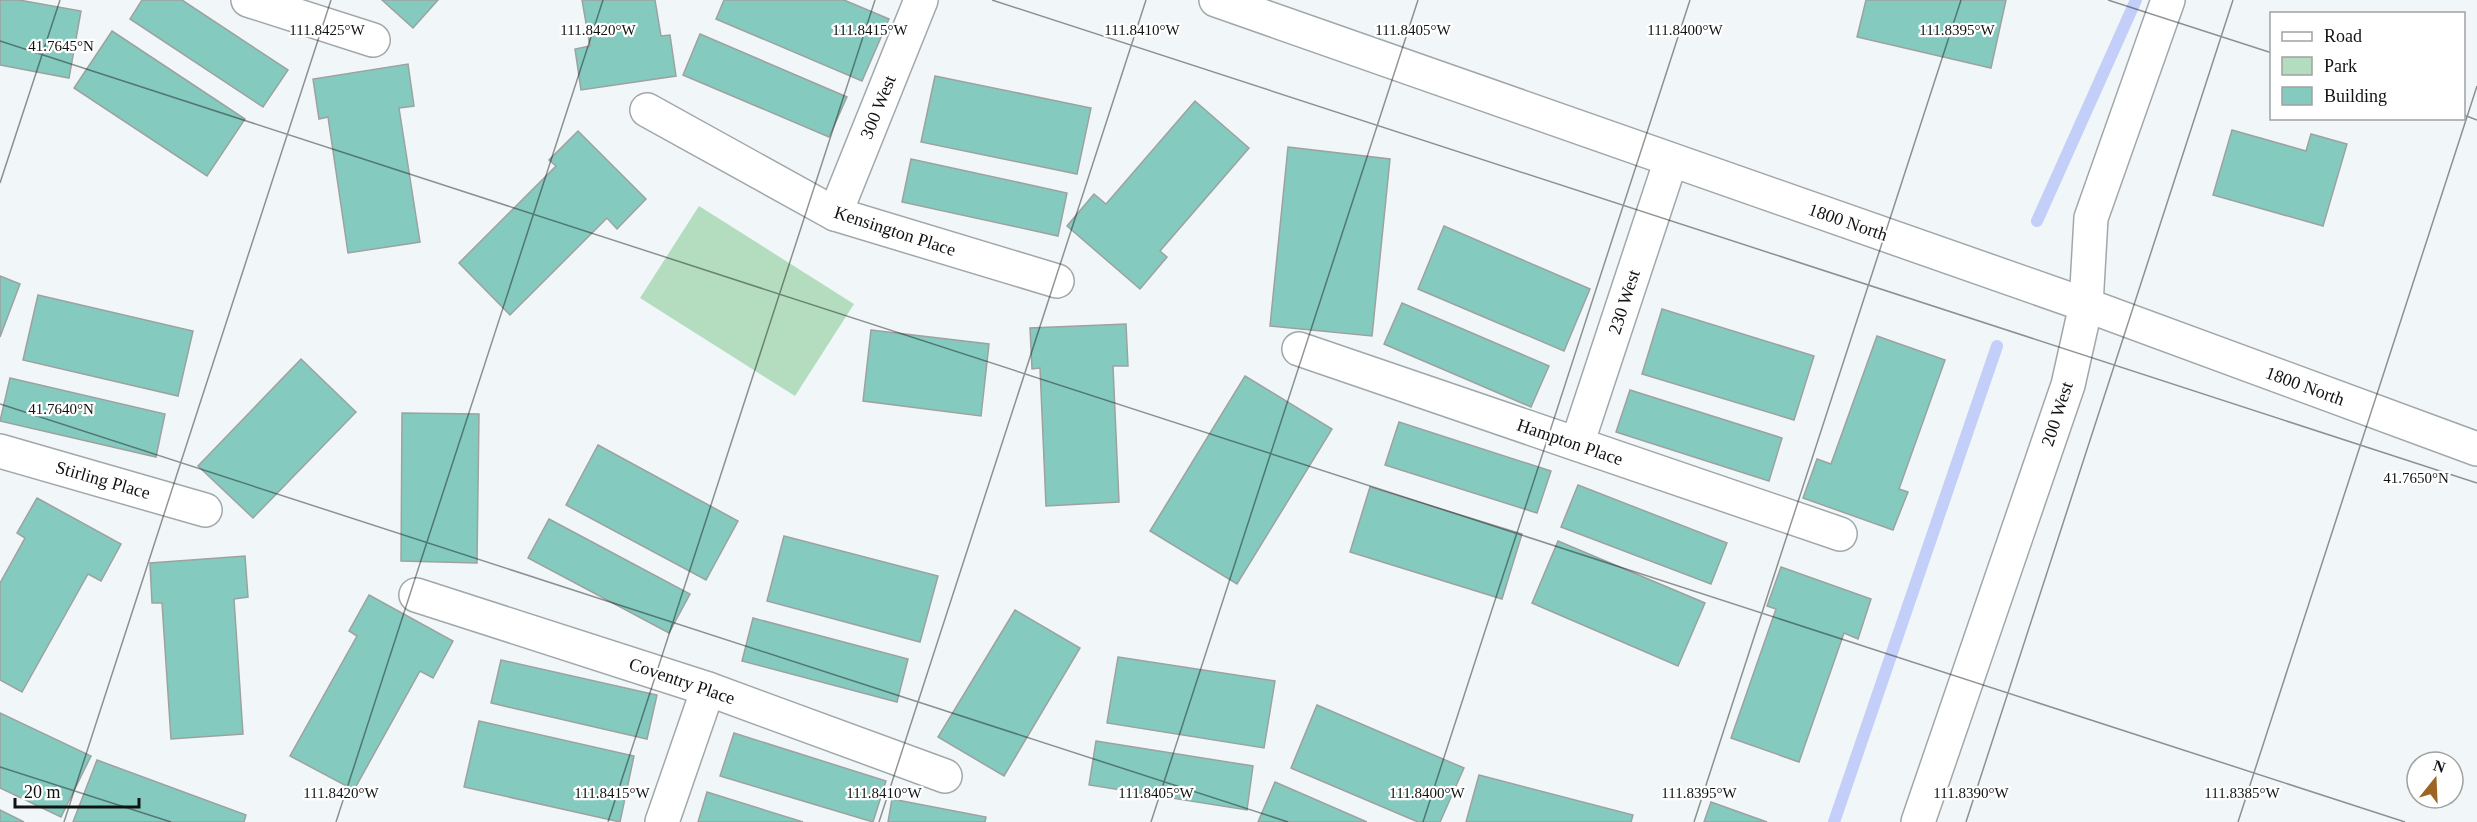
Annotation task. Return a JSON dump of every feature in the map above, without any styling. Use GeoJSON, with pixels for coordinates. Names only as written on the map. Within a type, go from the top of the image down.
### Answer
{"type":"FeatureCollection","features":[{"type":"Feature","properties":{"kind":"street"},"geometry":{"type":"LineString","coordinates":[[248,0],[373,40]]}},
{"type":"Feature","properties":{"kind":"street","name":"300 West"},"geometry":{"type":"LineString","coordinates":[[835,214],[921,0]]}},
{"type":"Feature","properties":{"kind":"street","name":"1800 North"},"geometry":{"type":"LineString","coordinates":[[1216,0],[2086,305],[2477,449]]}},
{"type":"Feature","properties":{"kind":"street","name":"200 West"},"geometry":{"type":"LineString","coordinates":[[1918,822],[2068,385],[2086,305],[2091,218],[2168,0]]}},
{"type":"Feature","properties":{"kind":"street","name":"Kensington Place"},"geometry":{"type":"LineString","coordinates":[[647,110],[835,214],[1057,281]]}},
{"type":"Feature","properties":{"kind":"street","name":"230 West"},"geometry":{"type":"LineString","coordinates":[[1577,444],[1671,160]]}},
{"type":"Feature","properties":{"kind":"street","name":"Hampton Place"},"geometry":{"type":"LineString","coordinates":[[1299,349],[1840,534]]}},
{"type":"Feature","properties":{"kind":"street","name":"Stirling Place"},"geometry":{"type":"LineString","coordinates":[[0,451],[205,510]]}},
{"type":"Feature","properties":{"kind":"street","name":"Coventry Place"},"geometry":{"type":"LineString","coordinates":[[416,595],[708,689],[945,776]]}},
{"type":"Feature","properties":{"kind":"street"},"geometry":{"type":"LineString","coordinates":[[662,822],[708,689]]}},
{"type":"Feature","properties":{"kind":"green space"},"geometry":{"type":"Polygon","coordinates":[[[699,206],[854,304],[795,396],[640,298],[699,206]]]}},
{"type":"Feature","properties":{"kind":"building"},"geometry":{"type":"Polygon","coordinates":[[[0,0],[19,0],[81,11],[69,78],[0,65],[0,0]]]}},
{"type":"Feature","properties":{"kind":"building"},"geometry":{"type":"Polygon","coordinates":[[[142,0],[182,0],[288,70],[263,107],[130,19],[142,0]]]}},
{"type":"Feature","properties":{"kind":"building"},"geometry":{"type":"Polygon","coordinates":[[[382,0],[438,0],[413,28],[382,0]]]}},
{"type":"Feature","properties":{"kind":"building"},"geometry":{"type":"Polygon","coordinates":[[[582,0],[655,0],[661,36],[670,35],[676,76],[581,90],[575,49],[590,46],[582,0]]]}},
{"type":"Feature","properties":{"kind":"building"},"geometry":{"type":"Polygon","coordinates":[[[724,0],[844,0],[889,19],[862,81],[716,19],[724,0]]]}},
{"type":"Feature","properties":{"kind":"building"},"geometry":{"type":"Polygon","coordinates":[[[1866,0],[2006,0],[1991,68],[1857,37],[1866,0]]]}},
{"type":"Feature","properties":{"kind":"building"},"geometry":{"type":"Polygon","coordinates":[[[112,31],[245,119],[207,176],[74,88],[112,31]]]}},
{"type":"Feature","properties":{"kind":"building"},"geometry":{"type":"Polygon","coordinates":[[[700,34],[847,97],[829,137],[683,75],[700,34]]]}},
{"type":"Feature","properties":{"kind":"building"},"geometry":{"type":"Polygon","coordinates":[[[408,64],[414,106],[399,108],[420,242],[348,253],[328,117],[319,119],[313,79],[408,64]]]}},
{"type":"Feature","properties":{"kind":"building"},"geometry":{"type":"Polygon","coordinates":[[[935,76],[1091,108],[1077,174],[921,142],[935,76]]]}},
{"type":"Feature","properties":{"kind":"building"},"geometry":{"type":"Polygon","coordinates":[[[1195,101],[1249,148],[1160,251],[1167,257],[1140,289],[1067,226],[1094,194],[1106,204],[1195,101]]]}},
{"type":"Feature","properties":{"kind":"building"},"geometry":{"type":"Polygon","coordinates":[[[2232,130],[2306,151],[2311,134],[2347,144],[2323,226],[2213,195],[2232,130]]]}},
{"type":"Feature","properties":{"kind":"building"},"geometry":{"type":"Polygon","coordinates":[[[578,131],[646,199],[617,229],[607,218],[510,315],[459,263],[556,166],[549,160],[578,131]]]}},
{"type":"Feature","properties":{"kind":"building"},"geometry":{"type":"Polygon","coordinates":[[[1288,147],[1390,159],[1372,336],[1270,326],[1288,147]]]}},
{"type":"Feature","properties":{"kind":"building"},"geometry":{"type":"Polygon","coordinates":[[[911,159],[1067,193],[1058,236],[902,202],[911,159]]]}},
{"type":"Feature","properties":{"kind":"building"},"geometry":{"type":"Polygon","coordinates":[[[1444,226],[1590,289],[1564,351],[1418,289],[1444,226]]]}},
{"type":"Feature","properties":{"kind":"building"},"geometry":{"type":"Polygon","coordinates":[[[0,276],[20,284],[0,337],[0,276]]]}},
{"type":"Feature","properties":{"kind":"building"},"geometry":{"type":"Polygon","coordinates":[[[38,295],[193,331],[178,396],[23,360],[38,295]]]}},
{"type":"Feature","properties":{"kind":"building"},"geometry":{"type":"Polygon","coordinates":[[[1402,303],[1549,366],[1531,407],[1384,344],[1402,303]]]}},
{"type":"Feature","properties":{"kind":"building"},"geometry":{"type":"Polygon","coordinates":[[[1662,309],[1814,356],[1794,420],[1642,374],[1662,309]]]}},
{"type":"Feature","properties":{"kind":"building"},"geometry":{"type":"Polygon","coordinates":[[[1126,324],[1128,366],[1113,366],[1119,502],[1046,506],[1040,368],[1032,369],[1030,328],[1126,324]]]}},
{"type":"Feature","properties":{"kind":"building"},"geometry":{"type":"Polygon","coordinates":[[[871,330],[989,344],[981,416],[863,401],[871,330]]]}},
{"type":"Feature","properties":{"kind":"building"},"geometry":{"type":"Polygon","coordinates":[[[1877,336],[1945,360],[1899,489],[1908,492],[1893,530],[1803,498],[1817,459],[1831,464],[1877,336]]]}},
{"type":"Feature","properties":{"kind":"building"},"geometry":{"type":"Polygon","coordinates":[[[301,359],[356,412],[253,518],[198,466],[301,359]]]}},
{"type":"Feature","properties":{"kind":"building"},"geometry":{"type":"Polygon","coordinates":[[[1245,376],[1332,429],[1237,584],[1150,531],[1245,376]]]}},
{"type":"Feature","properties":{"kind":"building"},"geometry":{"type":"Polygon","coordinates":[[[10,378],[165,414],[156,457],[0,421],[10,378]]]}},
{"type":"Feature","properties":{"kind":"building"},"geometry":{"type":"Polygon","coordinates":[[[1630,390],[1782,438],[1769,481],[1616,432],[1630,390]]]}},
{"type":"Feature","properties":{"kind":"building"},"geometry":{"type":"Polygon","coordinates":[[[402,413],[479,414],[477,563],[401,561],[402,413]]]}},
{"type":"Feature","properties":{"kind":"building"},"geometry":{"type":"Polygon","coordinates":[[[1399,422],[1551,471],[1537,513],[1385,465],[1399,422]]]}},
{"type":"Feature","properties":{"kind":"building"},"geometry":{"type":"Polygon","coordinates":[[[598,445],[738,521],[706,580],[566,505],[598,445]]]}},
{"type":"Feature","properties":{"kind":"building"},"geometry":{"type":"Polygon","coordinates":[[[1578,485],[1727,543],[1711,584],[1561,527],[1578,485]]]}},
{"type":"Feature","properties":{"kind":"building"},"geometry":{"type":"Polygon","coordinates":[[[1370,487],[1522,534],[1502,599],[1350,552],[1370,487]]]}},
{"type":"Feature","properties":{"kind":"building"},"geometry":{"type":"Polygon","coordinates":[[[37,498],[121,544],[101,581],[88,574],[22,692],[0,680],[0,583],[25,538],[17,533],[37,498]]]}},
{"type":"Feature","properties":{"kind":"building"},"geometry":{"type":"Polygon","coordinates":[[[549,519],[690,594],[669,633],[528,558],[549,519]]]}},
{"type":"Feature","properties":{"kind":"building"},"geometry":{"type":"Polygon","coordinates":[[[784,536],[938,576],[920,642],[767,601],[784,536]]]}},
{"type":"Feature","properties":{"kind":"building"},"geometry":{"type":"Polygon","coordinates":[[[1558,541],[1705,603],[1678,666],[1532,603],[1558,541]]]}},
{"type":"Feature","properties":{"kind":"building"},"geometry":{"type":"Polygon","coordinates":[[[245,556],[248,597],[234,599],[243,734],[171,739],[162,603],[152,603],[150,563],[245,556]]]}},
{"type":"Feature","properties":{"kind":"building"},"geometry":{"type":"Polygon","coordinates":[[[1781,567],[1871,599],[1858,639],[1844,633],[1799,762],[1731,738],[1776,609],[1767,606],[1781,567]]]}},
{"type":"Feature","properties":{"kind":"building"},"geometry":{"type":"Polygon","coordinates":[[[369,595],[453,641],[433,678],[420,671],[354,790],[290,756],[357,636],[349,631],[369,595]]]}},
{"type":"Feature","properties":{"kind":"building"},"geometry":{"type":"Polygon","coordinates":[[[1015,610],[1080,648],[1004,776],[938,737],[1015,610]]]}},
{"type":"Feature","properties":{"kind":"building"},"geometry":{"type":"Polygon","coordinates":[[[753,618],[908,659],[897,702],[742,661],[753,618]]]}},
{"type":"Feature","properties":{"kind":"building"},"geometry":{"type":"Polygon","coordinates":[[[1118,657],[1275,681],[1264,748],[1107,723],[1118,657]]]}},
{"type":"Feature","properties":{"kind":"building"},"geometry":{"type":"Polygon","coordinates":[[[501,660],[657,695],[647,739],[491,703],[501,660]]]}},
{"type":"Feature","properties":{"kind":"building"},"geometry":{"type":"Polygon","coordinates":[[[1317,705],[1464,768],[1440,822],[1418,822],[1291,768],[1317,705]]]}},
{"type":"Feature","properties":{"kind":"building"},"geometry":{"type":"Polygon","coordinates":[[[0,713],[91,756],[61,817],[0,788],[0,713]]]}},
{"type":"Feature","properties":{"kind":"building"},"geometry":{"type":"Polygon","coordinates":[[[479,721],[634,756],[620,822],[464,787],[479,721]]]}},
{"type":"Feature","properties":{"kind":"building"},"geometry":{"type":"Polygon","coordinates":[[[734,733],[886,781],[873,822],[720,776],[734,733]]]}},
{"type":"Feature","properties":{"kind":"building"},"geometry":{"type":"Polygon","coordinates":[[[1096,741],[1253,766],[1247,810],[1089,785],[1096,741]]]}},
{"type":"Feature","properties":{"kind":"building"},"geometry":{"type":"Polygon","coordinates":[[[97,760],[246,815],[244,822],[73,822],[97,760]]]}},
{"type":"Feature","properties":{"kind":"building"},"geometry":{"type":"Polygon","coordinates":[[[1479,775],[1633,815],[1631,822],[1466,822],[1479,775]]]}},
{"type":"Feature","properties":{"kind":"building"},"geometry":{"type":"Polygon","coordinates":[[[1275,782],[1367,822],[1258,822],[1275,782]]]}},
{"type":"Feature","properties":{"kind":"building"},"geometry":{"type":"Polygon","coordinates":[[[707,792],[803,822],[698,822],[707,792]]]}},
{"type":"Feature","properties":{"kind":"building"},"geometry":{"type":"Polygon","coordinates":[[[892,799],[986,817],[985,822],[888,822],[892,799]]]}},
{"type":"Feature","properties":{"kind":"building"},"geometry":{"type":"Polygon","coordinates":[[[1711,802],[1767,822],[1704,822],[1711,802]]]}},
{"type":"Feature","properties":{"kind":"building"},"geometry":{"type":"Polygon","coordinates":[[[0,810],[24,822],[0,822],[0,810]]]}},
{"type":"Feature","properties":{"kind":"waterway"},"geometry":{"type":"LineString","coordinates":[[2037,221],[2136,0]]}},
{"type":"Feature","properties":{"kind":"waterway"},"geometry":{"type":"LineString","coordinates":[[1834,822],[1997,346]]}}]}
